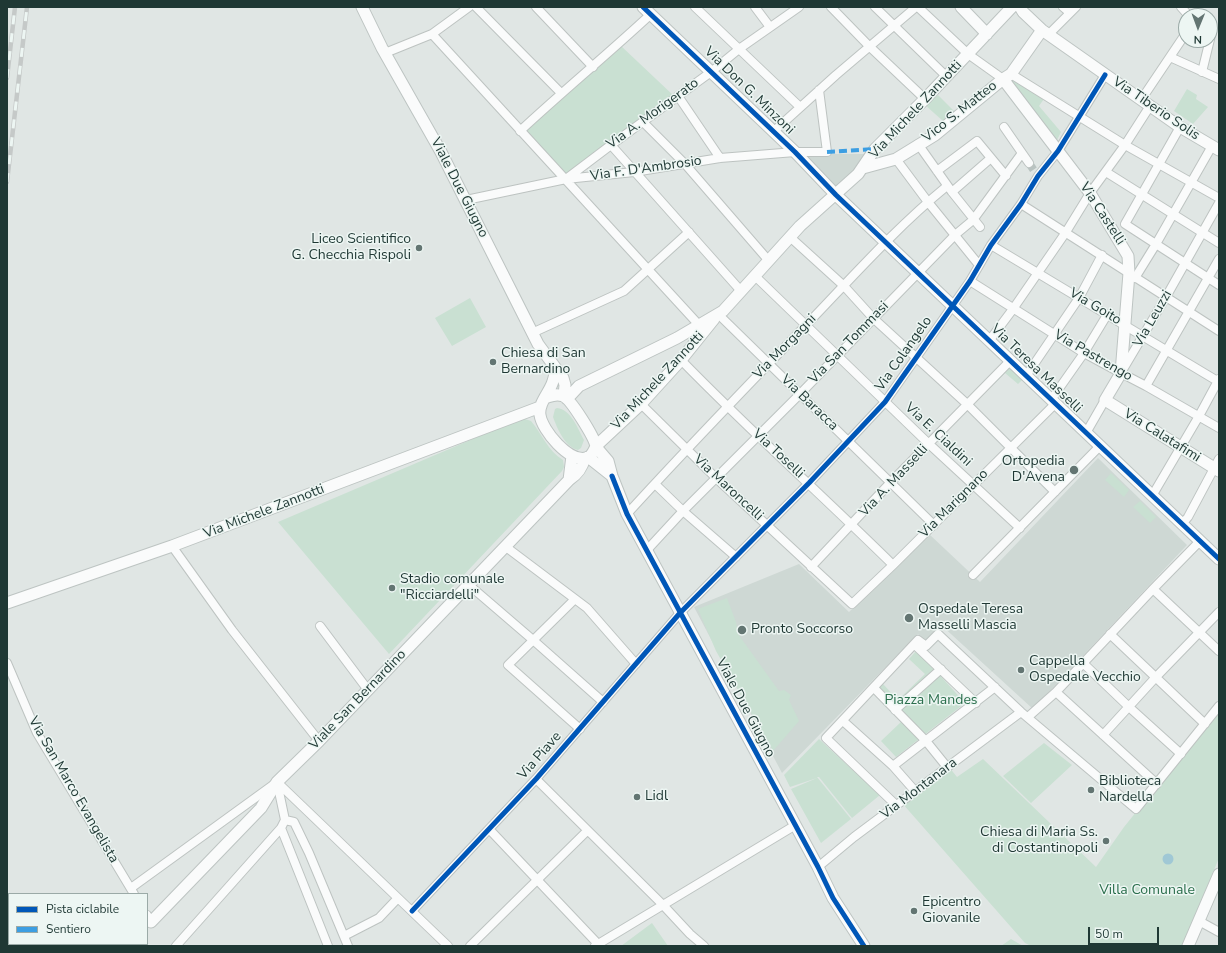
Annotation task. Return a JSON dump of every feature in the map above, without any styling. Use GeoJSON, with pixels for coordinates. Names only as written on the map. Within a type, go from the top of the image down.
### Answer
{"type":"FeatureCollection","features":[{"type":"Feature","properties":{"kind":"street","name":"Viale Due Giugno"},"geometry":{"type":"LineString","coordinates":[[362,7],[385,53],[441,152],[532,333],[538,344],[563,378],[566,397],[588,429],[596,447],[608,461],[612,476],[628,514],[680,613],[794,826],[818,867],[833,898],[864,946]]}},
{"type":"Feature","properties":{"kind":"street"},"geometry":{"type":"LineString","coordinates":[[385,53],[432,34],[469,7]]}},
{"type":"Feature","properties":{"kind":"street"},"geometry":{"type":"LineString","coordinates":[[476,7],[561,93]]}},
{"type":"Feature","properties":{"kind":"street"},"geometry":{"type":"LineString","coordinates":[[536,7],[594,67]]}},
{"type":"Feature","properties":{"kind":"street"},"geometry":{"type":"LineString","coordinates":[[695,7],[800,107]]}},
{"type":"Feature","properties":{"kind":"street"},"geometry":{"type":"LineString","coordinates":[[756,7],[770,27]]}},
{"type":"Feature","properties":{"kind":"street"},"geometry":{"type":"LineString","coordinates":[[831,7],[869,46],[925,99]]}},
{"type":"Feature","properties":{"kind":"street"},"geometry":{"type":"LineString","coordinates":[[875,7],[946,77]]}},
{"type":"Feature","properties":{"kind":"street"},"geometry":{"type":"LineString","coordinates":[[773,132],[869,46],[917,7],[968,54],[1079,116],[1125,145],[1219,198]]}},
{"type":"Feature","properties":{"kind":"street"},"geometry":{"type":"LineString","coordinates":[[961,7],[987,34]]}},
{"type":"Feature","properties":{"kind":"street","name":"Via Michele Zannotti"},"geometry":{"type":"LineString","coordinates":[[7,603],[172,546],[519,416],[556,394],[566,397],[579,386],[677,338],[718,314],[723,311],[742,291],[800,226],[858,174],[875,149],[925,99],[1012,7]]}},
{"type":"Feature","properties":{"kind":"street","name":"Via Tiberio Solis"},"geometry":{"type":"LineString","coordinates":[[1020,7],[1023,12],[1045,32],[1180,127],[1216,148]]}},
{"type":"Feature","properties":{"kind":"street"},"geometry":{"type":"LineString","coordinates":[[1063,7],[1070,13]]}},
{"type":"Feature","properties":{"kind":"street"},"geometry":{"type":"LineString","coordinates":[[1045,32],[1076,7]]}},
{"type":"Feature","properties":{"kind":"street","name":"Via A. Morigerato"},"geometry":{"type":"LineString","coordinates":[[566,179],[795,8]]}},
{"type":"Feature","properties":{"kind":"street"},"geometry":{"type":"LineString","coordinates":[[520,131],[561,93],[594,67],[647,11]]}},
{"type":"Feature","properties":{"kind":"street","name":"Via Don G. Minzoni"},"geometry":{"type":"LineString","coordinates":[[647,11],[795,152],[836,195]]}},
{"type":"Feature","properties":{"kind":"street","name":"Vico S. Matteo"},"geometry":{"type":"LineString","coordinates":[[863,168],[896,159],[918,144],[935,135],[1007,76],[1045,32]]}},
{"type":"Feature","properties":{"kind":"street"},"geometry":{"type":"LineString","coordinates":[[432,34],[699,325]]}},
{"type":"Feature","properties":{"kind":"street"},"geometry":{"type":"LineString","coordinates":[[989,341],[1013,309],[1037,272],[1066,232],[1090,193],[1125,145],[1145,103],[1178,45]]}},
{"type":"Feature","properties":{"kind":"street"},"geometry":{"type":"LineString","coordinates":[[1202,72],[1209,48]]}},
{"type":"Feature","properties":{"kind":"street"},"geometry":{"type":"LineString","coordinates":[[1170,57],[1219,79]]}},
{"type":"Feature","properties":{"kind":"street","name":"Via Colangelo"},"geometry":{"type":"LineString","coordinates":[[680,613],[809,483],[885,402],[970,281],[992,245],[1021,204],[1037,174],[1058,151],[1105,75]]}},
{"type":"Feature","properties":{"kind":"street","name":"Via Castelli"},"geometry":{"type":"LineString","coordinates":[[1007,76],[1058,151],[1090,193],[1128,256],[1132,275],[1125,325],[1121,374]]}},
{"type":"Feature","properties":{"kind":"street","name":"Via F. D'Ambrosio"},"geometry":{"type":"LineString","coordinates":[[466,200],[566,179],[634,172],[720,158],[795,152],[827,152],[819,90]]}},
{"type":"Feature","properties":{"kind":"street"},"geometry":{"type":"LineString","coordinates":[[678,96],[720,158]]}},
{"type":"Feature","properties":{"kind":"street"},"geometry":{"type":"LineString","coordinates":[[643,122],[685,164],[769,261]]}},
{"type":"Feature","properties":{"kind":"street"},"geometry":{"type":"LineString","coordinates":[[1004,127],[1029,163]]}},
{"type":"Feature","properties":{"kind":"street"},"geometry":{"type":"LineString","coordinates":[[1180,127],[1125,224],[1219,285]]}},
{"type":"Feature","properties":{"kind":"street"},"geometry":{"type":"LineString","coordinates":[[937,171],[977,141],[1006,176]]}},
{"type":"Feature","properties":{"kind":"street"},"geometry":{"type":"LineString","coordinates":[[918,144],[973,220],[980,227]]}},
{"type":"Feature","properties":{"kind":"street"},"geometry":{"type":"LineString","coordinates":[[611,145],[742,291]]}},
{"type":"Feature","properties":{"kind":"street"},"geometry":{"type":"LineString","coordinates":[[1132,275],[1156,244],[1191,182],[1216,148]]}},
{"type":"Feature","properties":{"kind":"street","name":"Via San Tommasi"},"geometry":{"type":"LineString","coordinates":[[647,550],[683,511],[759,436],[873,318],[955,235],[973,220],[1022,153]]}},
{"type":"Feature","properties":{"kind":"street","name":"Via Morgagni"},"geometry":{"type":"LineString","coordinates":[[628,514],[726,407],[886,243],[928,202],[950,189],[991,158]]}},
{"type":"Feature","properties":{"kind":"street"},"geometry":{"type":"LineString","coordinates":[[896,159],[928,202],[979,265]]}},
{"type":"Feature","properties":{"kind":"street"},"geometry":{"type":"LineString","coordinates":[[1106,172],[1219,243]]}},
{"type":"Feature","properties":{"kind":"street","name":"Via Teresa Masselli"},"geometry":{"type":"LineString","coordinates":[[836,195],[1219,559]]}},
{"type":"Feature","properties":{"kind":"street","name":"Via Leuzzi"},"geometry":{"type":"LineString","coordinates":[[1086,433],[1186,263],[1219,203]]}},
{"type":"Feature","properties":{"kind":"street"},"geometry":{"type":"LineString","coordinates":[[1021,204],[1219,331]]}},
{"type":"Feature","properties":{"kind":"street"},"geometry":{"type":"LineString","coordinates":[[532,333],[624,291],[649,270],[689,232]]}},
{"type":"Feature","properties":{"kind":"street"},"geometry":{"type":"LineString","coordinates":[[790,237],[844,286],[873,318],[967,404],[1055,492]]}},
{"type":"Feature","properties":{"kind":"street","name":"Via Goito"},"geometry":{"type":"LineString","coordinates":[[992,245],[1219,381]]}},
{"type":"Feature","properties":{"kind":"street"},"geometry":{"type":"LineString","coordinates":[[1026,376],[1079,298],[1102,255]]}},
{"type":"Feature","properties":{"kind":"street"},"geometry":{"type":"LineString","coordinates":[[1146,386],[1219,259]]}},
{"type":"Feature","properties":{"kind":"street","name":"Via E. Cialdini"},"geometry":{"type":"LineString","coordinates":[[755,276],[928,444],[1020,528]]}},
{"type":"Feature","properties":{"kind":"street","name":"Via Pastrengo"},"geometry":{"type":"LineString","coordinates":[[970,281],[1084,353],[1146,386],[1219,428]]}},
{"type":"Feature","properties":{"kind":"street","name":"Via Michele Zannotti"},"geometry":{"type":"LineString","coordinates":[[587,458],[592,454],[596,447],[641,404],[718,314]]}},
{"type":"Feature","properties":{"kind":"street","name":"Via Baracca"},"geometry":{"type":"LineString","coordinates":[[718,314],[934,524]]}},
{"type":"Feature","properties":{"kind":"street","name":"Via Marignano"},"geometry":{"type":"LineString","coordinates":[[852,604],[894,565],[974,485],[1053,402],[1107,314]]}},
{"type":"Feature","properties":{"kind":"street","name":"Via Toselli"},"geometry":{"type":"LineString","coordinates":[[680,360],[726,407],[853,524],[894,565]]}},
{"type":"Feature","properties":{"kind":"street","name":"Via A. Masselli"},"geometry":{"type":"LineString","coordinates":[[812,567],[891,482],[1010,360]]}},
{"type":"Feature","properties":{"kind":"street"},"geometry":{"type":"LineString","coordinates":[[543,424],[542,403],[553,381],[556,369]]}},
{"type":"Feature","properties":{"kind":"street"},"geometry":{"type":"LineString","coordinates":[[1152,496],[1219,381]]}},
{"type":"Feature","properties":{"kind":"street","name":"Via Calatafimi"},"geometry":{"type":"LineString","coordinates":[[1105,400],[1180,447],[1217,466]]}},
{"type":"Feature","properties":{"kind":"street","name":"Via Maroncelli"},"geometry":{"type":"LineString","coordinates":[[641,404],[716,478],[852,604]]}},
{"type":"Feature","properties":{"kind":"street"},"geometry":{"type":"LineString","coordinates":[[519,416],[533,418],[543,424],[555,443],[572,456],[587,458],[612,476]]}},
{"type":"Feature","properties":{"kind":"street"},"geometry":{"type":"LineString","coordinates":[[973,575],[1100,446]]}},
{"type":"Feature","properties":{"kind":"street"},"geometry":{"type":"LineString","coordinates":[[569,480],[572,456]]}},
{"type":"Feature","properties":{"kind":"street","name":"Viale San Bernardino"},"geometry":{"type":"LineString","coordinates":[[149,918],[261,808],[277,782],[319,741],[569,480],[577,475],[587,458]]}},
{"type":"Feature","properties":{"kind":"street"},"geometry":{"type":"LineString","coordinates":[[1182,524],[1188,517],[1217,466]]}},
{"type":"Feature","properties":{"kind":"street"},"geometry":{"type":"LineString","coordinates":[[655,484],[683,511],[736,557]]}},
{"type":"Feature","properties":{"kind":"street","name":"Via Montanara"},"geometry":{"type":"LineString","coordinates":[[818,867],[947,767],[1056,692],[1200,541]]}},
{"type":"Feature","properties":{"kind":"street"},"geometry":{"type":"LineString","coordinates":[[172,546],[232,630],[319,741]]}},
{"type":"Feature","properties":{"kind":"street"},"geometry":{"type":"LineString","coordinates":[[506,547],[588,608],[636,664]]}},
{"type":"Feature","properties":{"kind":"street"},"geometry":{"type":"LineString","coordinates":[[469,585],[603,702]]}},
{"type":"Feature","properties":{"kind":"street"},"geometry":{"type":"LineString","coordinates":[[1153,589],[1219,651]]}},
{"type":"Feature","properties":{"kind":"street"},"geometry":{"type":"LineString","coordinates":[[575,599],[508,665],[580,729]]}},
{"type":"Feature","properties":{"kind":"street"},"geometry":{"type":"LineString","coordinates":[[1103,735],[1219,612]]}},
{"type":"Feature","properties":{"kind":"street","name":"Via Piave"},"geometry":{"type":"LineString","coordinates":[[412,911],[536,779],[680,613]]}},
{"type":"Feature","properties":{"kind":"street"},"geometry":{"type":"LineString","coordinates":[[320,626],[368,690]]}},
{"type":"Feature","properties":{"kind":"street"},"geometry":{"type":"LineString","coordinates":[[896,806],[826,738],[915,645],[918,640],[926,646],[938,634],[1024,715],[1136,809],[1219,706]]}},
{"type":"Feature","properties":{"kind":"street"},"geometry":{"type":"LineString","coordinates":[[1110,634],[1205,724]]}},
{"type":"Feature","properties":{"kind":"street"},"geometry":{"type":"LineString","coordinates":[[915,645],[976,703]]}},
{"type":"Feature","properties":{"kind":"street","name":"Via San Marco Evangelista"},"geometry":{"type":"LineString","coordinates":[[7,663],[37,733],[133,891]]}},
{"type":"Feature","properties":{"kind":"street"},"geometry":{"type":"LineString","coordinates":[[1083,663],[1181,754]]}},
{"type":"Feature","properties":{"kind":"street"},"geometry":{"type":"LineString","coordinates":[[894,710],[940,669]]}},
{"type":"Feature","properties":{"kind":"street"},"geometry":{"type":"LineString","coordinates":[[893,766],[996,687]]}},
{"type":"Feature","properties":{"kind":"street"},"geometry":{"type":"LineString","coordinates":[[874,688],[926,742],[947,767]]}},
{"type":"Feature","properties":{"kind":"street"},"geometry":{"type":"LineString","coordinates":[[1056,692],[1157,784]]}},
{"type":"Feature","properties":{"kind":"street"},"geometry":{"type":"LineString","coordinates":[[843,721],[893,766],[915,791]]}},
{"type":"Feature","properties":{"kind":"street"},"geometry":{"type":"LineString","coordinates":[[536,779],[690,934],[704,946]]}},
{"type":"Feature","properties":{"kind":"street"},"geometry":{"type":"LineString","coordinates":[[133,891],[277,782]]}},
{"type":"Feature","properties":{"kind":"street"},"geometry":{"type":"LineString","coordinates":[[277,782],[283,824],[328,946]]}},
{"type":"Feature","properties":{"kind":"street"},"geometry":{"type":"LineString","coordinates":[[277,782],[448,946]]}},
{"type":"Feature","properties":{"kind":"street"},"geometry":{"type":"LineString","coordinates":[[176,946],[283,824],[294,822],[309,853],[348,946]]}},
{"type":"Feature","properties":{"kind":"street"},"geometry":{"type":"LineString","coordinates":[[489,829],[596,945],[794,826]]}},
{"type":"Feature","properties":{"kind":"street"},"geometry":{"type":"LineString","coordinates":[[470,946],[587,831]]}},
{"type":"Feature","properties":{"kind":"street"},"geometry":{"type":"LineString","coordinates":[[1188,946],[1219,874]]}},
{"type":"Feature","properties":{"kind":"street"},"geometry":{"type":"LineString","coordinates":[[344,936],[379,918],[398,898]]}},
{"type":"Feature","properties":{"kind":"street"},"geometry":{"type":"LineString","coordinates":[[1199,921],[1219,932]]}},
{"type":"Feature","properties":{"kind":"shaded area"},"geometry":{"type":"Polygon","coordinates":[[[801,154],[870,154],[836,193],[801,154]]]}},
{"type":"Feature","properties":{"kind":"shaded area","name":"Ospedale Teresa Masselli Mascia"},"geometry":{"type":"Polygon","coordinates":[[[1098,458],[1187,545],[1033,709],[940,624],[926,641],[918,634],[782,773],[694,607],[799,564],[849,612],[929,534],[980,582],[1098,458]]]}},
{"type":"Feature","properties":{"kind":"green space"},"geometry":{"type":"Polygon","coordinates":[[[620,45],[674,96],[566,177],[523,131],[620,45]]]}},
{"type":"Feature","properties":{"kind":"green space"},"geometry":{"type":"Polygon","coordinates":[[[1011,74],[1046,96],[1039,106],[1061,132],[1055,144],[1005,79],[1011,74]]]}},
{"type":"Feature","properties":{"kind":"green space"},"geometry":{"type":"Polygon","coordinates":[[[1187,89],[1197,95],[1196,99],[1208,107],[1193,124],[1174,111],[1187,89]]]}},
{"type":"Feature","properties":{"kind":"green space"},"geometry":{"type":"Polygon","coordinates":[[[938,95],[956,113],[943,121],[925,105],[938,95]]]}},
{"type":"Feature","properties":{"kind":"green space"},"geometry":{"type":"Polygon","coordinates":[[[470,298],[486,327],[452,346],[435,318],[470,298]]]}},
{"type":"Feature","properties":{"kind":"green space"},"geometry":{"type":"Polygon","coordinates":[[[1008,364],[1023,379],[1018,384],[1005,373],[994,384],[991,381],[1008,364]]]}},
{"type":"Feature","properties":{"kind":"green space"},"geometry":{"type":"Polygon","coordinates":[[[557,408],[566,412],[577,425],[584,440],[581,448],[578,450],[573,448],[565,441],[559,431],[553,417],[555,409],[557,408]]]}},
{"type":"Feature","properties":{"kind":"green space","name":"Stadio comunale \"Ricciardelli\""},"geometry":{"type":"Polygon","coordinates":[[[522,418],[531,421],[553,452],[563,460],[564,467],[562,471],[389,654],[278,522],[522,418]]]}},
{"type":"Feature","properties":{"kind":"green space"},"geometry":{"type":"Polygon","coordinates":[[[1111,473],[1129,490],[1124,497],[1105,480],[1111,473]]]}},
{"type":"Feature","properties":{"kind":"green space"},"geometry":{"type":"Polygon","coordinates":[[[1140,501],[1156,517],[1150,523],[1133,507],[1140,501]]]}},
{"type":"Feature","properties":{"kind":"green space"},"geometry":{"type":"Polygon","coordinates":[[[727,598],[736,622],[738,634],[779,691],[784,690],[791,695],[789,700],[799,721],[773,751],[716,651],[698,609],[727,598]]]}},
{"type":"Feature","properties":{"kind":"green space","name":"Piazza Mandes"},"geometry":{"type":"Polygon","coordinates":[[[917,650],[965,703],[896,757],[881,741],[901,722],[874,694],[883,684],[898,700],[925,674],[909,659],[917,650]]]}},
{"type":"Feature","properties":{"kind":"green space","name":"Villa Comunale"},"geometry":{"type":"Polygon","coordinates":[[[1219,709],[1219,858],[1182,946],[1031,946],[1025,943],[902,803],[949,767],[957,777],[983,759],[1096,867],[1124,827],[1219,709]]]}},
{"type":"Feature","properties":{"kind":"green space"},"geometry":{"type":"Polygon","coordinates":[[[819,739],[880,795],[852,818],[819,777],[817,777],[851,819],[821,843],[791,789],[817,778],[790,787],[784,775],[819,739]]]}},
{"type":"Feature","properties":{"kind":"green space"},"geometry":{"type":"Polygon","coordinates":[[[1044,743],[1072,765],[1031,803],[1003,776],[1044,743]]]}},
{"type":"Feature","properties":{"kind":"green space"},"geometry":{"type":"Polygon","coordinates":[[[652,923],[668,946],[621,946],[652,923]]]}},
{"type":"Feature","properties":{"kind":"green space"},"geometry":{"type":"Polygon","coordinates":[[[1011,939],[1023,946],[1001,946],[1011,939]]]}},
{"type":"Feature","properties":{"kind":"water"},"geometry":{"type":"Polygon","coordinates":[[[1168,853],[1172,855],[1174,859],[1172,863],[1168,865],[1164,863],[1162,859],[1164,855],[1168,853]]]}},
{"type":"Feature","properties":{"kind":"tunnel"},"geometry":{"type":"LineString","coordinates":[[1029,163],[1035,172]]}},
{"type":"Feature","properties":{"kind":"railway"},"geometry":{"type":"LineString","coordinates":[[7,78],[15,7]]}},
{"type":"Feature","properties":{"kind":"railway"},"geometry":{"type":"LineString","coordinates":[[7,182],[27,7]]}},
{"type":"Feature","properties":{"kind":"marked path"},"geometry":{"type":"LineString","coordinates":[[827,152],[875,149]]}},
{"type":"Feature","properties":{"kind":"cycle path"},"geometry":{"type":"LineString","coordinates":[[643,7],[795,152],[836,195],[1219,559]]}},
{"type":"Feature","properties":{"kind":"cycle path"},"geometry":{"type":"LineString","coordinates":[[412,911],[536,779],[680,613],[809,483],[885,402],[970,281],[991,245],[1021,204],[1038,176],[1058,151],[1105,75]]}},
{"type":"Feature","properties":{"kind":"cycle path"},"geometry":{"type":"LineString","coordinates":[[612,476],[627,514],[818,867],[833,898],[864,946]]}},
{"type":"Feature","properties":{"kind":"place","name":"Liceo Scientifico G. Checchia Rispoli"},"geometry":{"type":"Point","coordinates":[419,248]}},
{"type":"Feature","properties":{"kind":"place","name":"Chiesa di San Bernardino"},"geometry":{"type":"Point","coordinates":[493,362]}},
{"type":"Feature","properties":{"kind":"place","name":"Ortopedia D'Avena"},"geometry":{"type":"Point","coordinates":[1074,470]}},
{"type":"Feature","properties":{"kind":"place","name":"Stadio comunale \"Ricciardelli\""},"geometry":{"type":"Point","coordinates":[392,588]}},
{"type":"Feature","properties":{"kind":"place","name":"Ospedale Teresa Masselli Mascia"},"geometry":{"type":"Point","coordinates":[909,618]}},
{"type":"Feature","properties":{"kind":"place","name":"Pronto Soccorso"},"geometry":{"type":"Point","coordinates":[742,630]}},
{"type":"Feature","properties":{"kind":"place","name":"Cappella Ospedale Vecchio"},"geometry":{"type":"Point","coordinates":[1021,670]}},
{"type":"Feature","properties":{"kind":"place","name":"Biblioteca Nardella"},"geometry":{"type":"Point","coordinates":[1091,790]}},
{"type":"Feature","properties":{"kind":"place","name":"Lidl"},"geometry":{"type":"Point","coordinates":[637,797]}},
{"type":"Feature","properties":{"kind":"place","name":"Chiesa di Maria Ss. di Costantinopoli"},"geometry":{"type":"Point","coordinates":[1106,841]}},
{"type":"Feature","properties":{"kind":"place","name":"Epicentro Giovanile"},"geometry":{"type":"Point","coordinates":[914,911]}}]}
